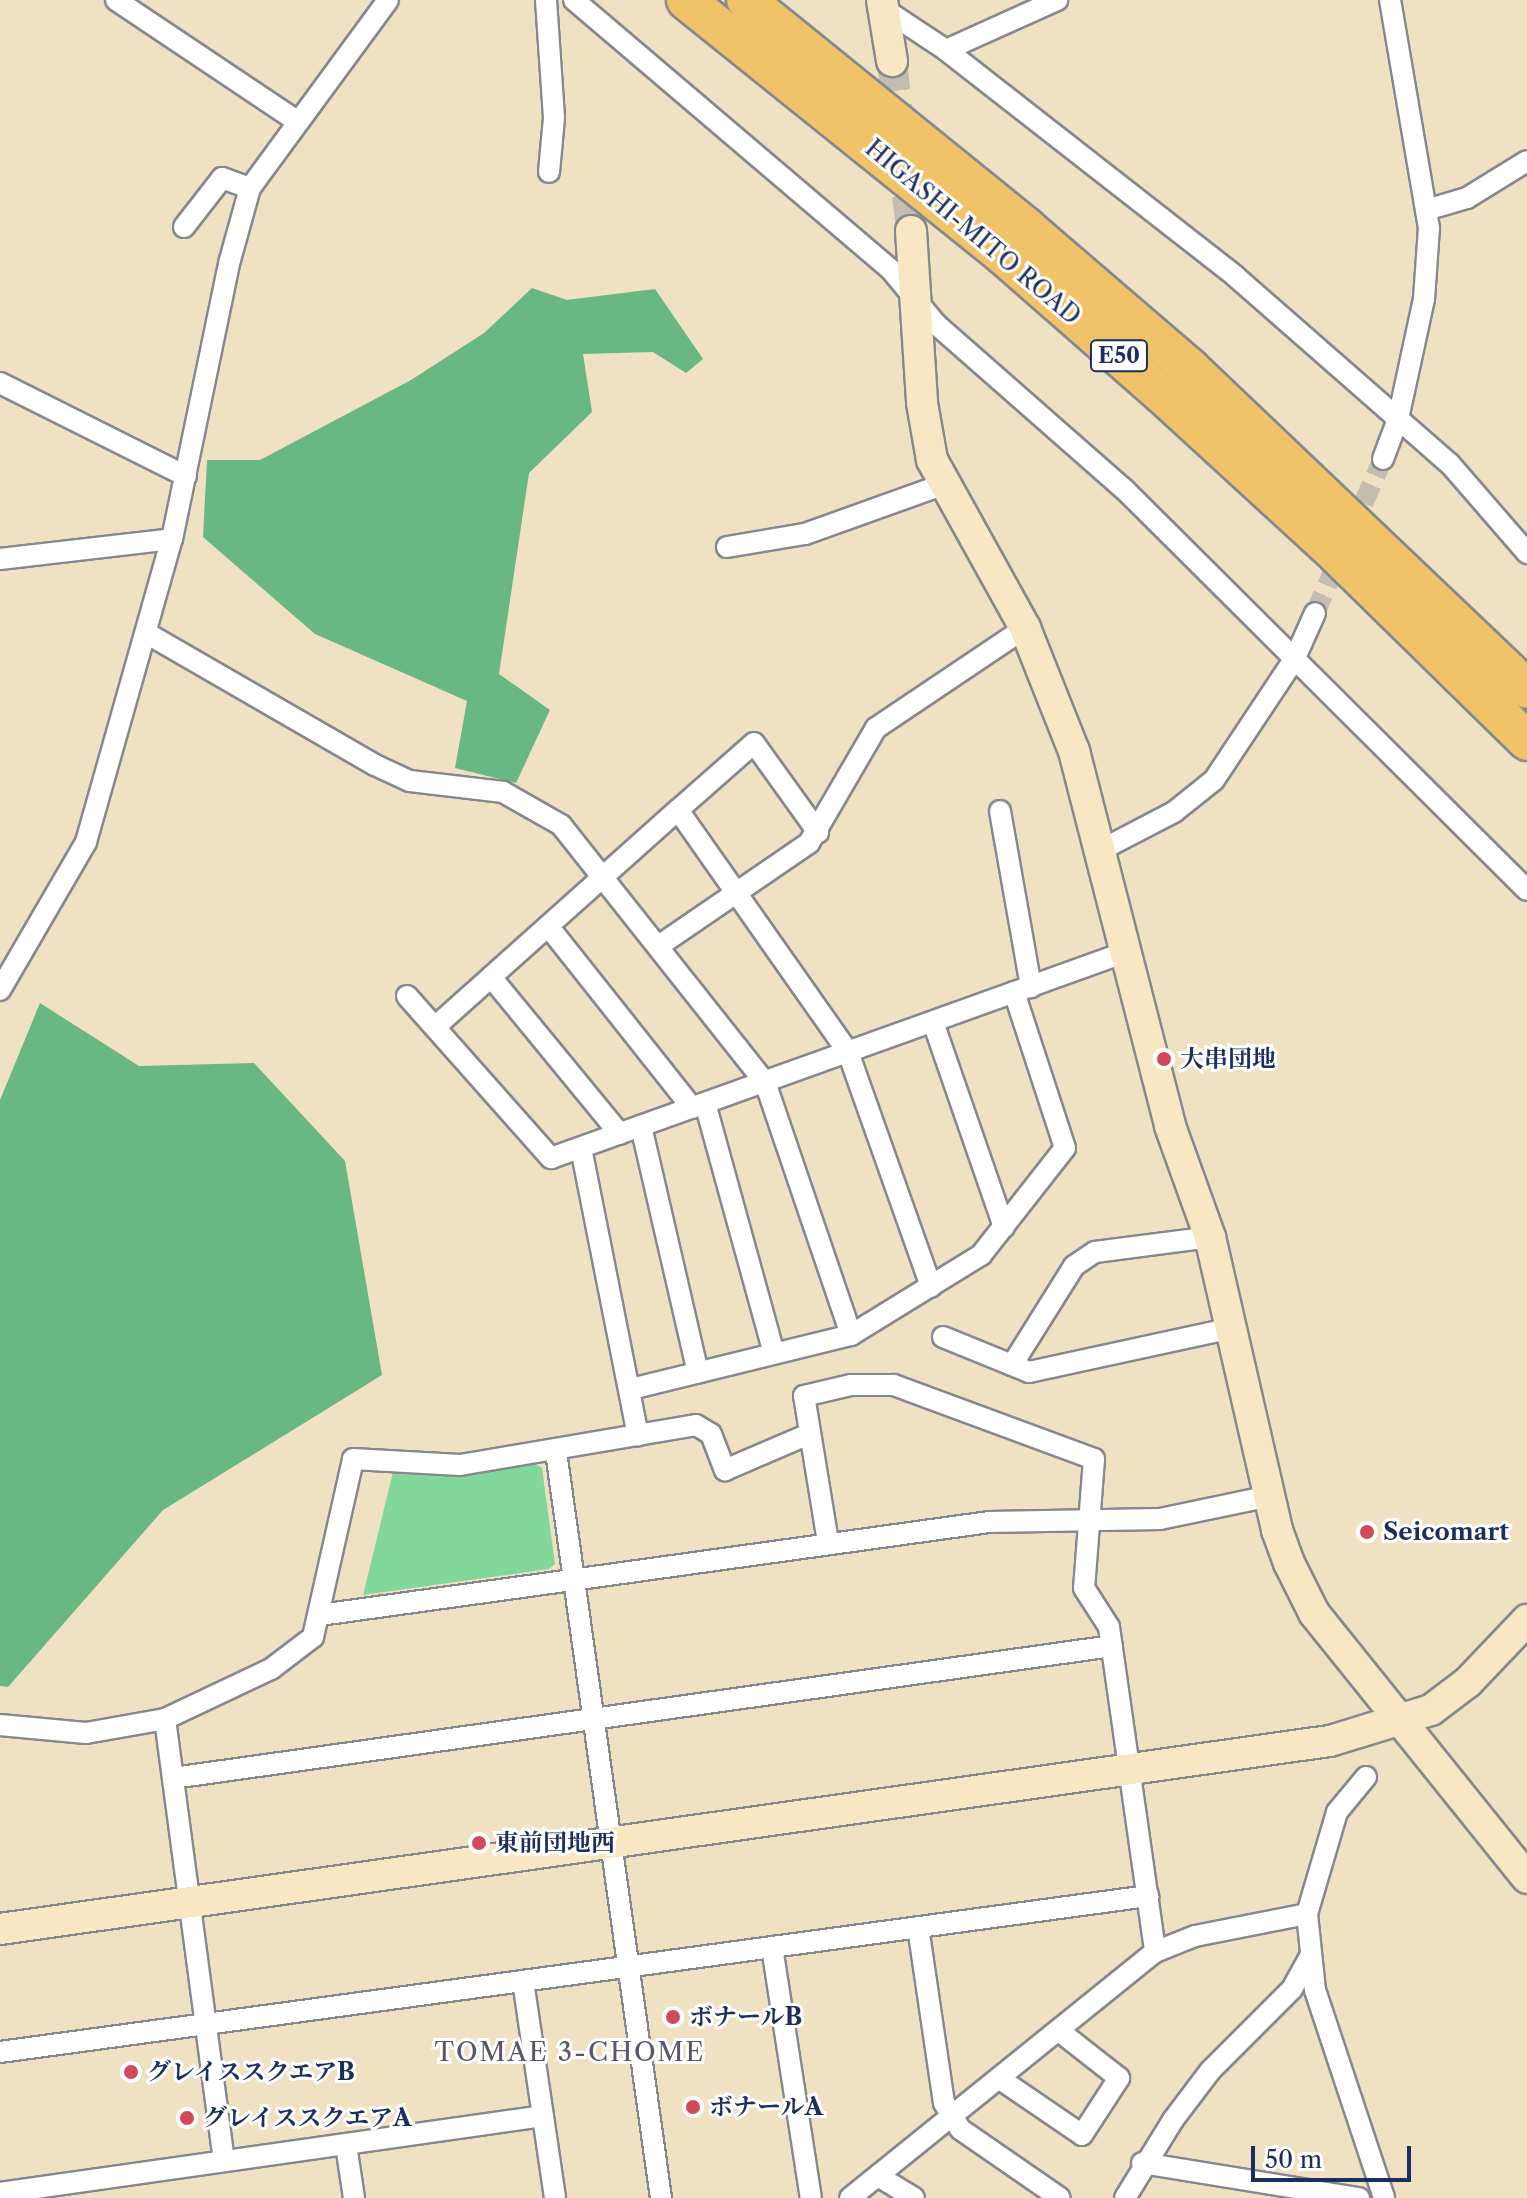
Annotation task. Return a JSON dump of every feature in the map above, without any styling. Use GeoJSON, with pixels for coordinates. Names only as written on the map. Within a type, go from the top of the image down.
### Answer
{"type":"FeatureCollection","features":[{"type":"Feature","properties":{"kind":"highway","name":"HIGASHI-MITO ROAD"},"geometry":{"type":"LineString","coordinates":[[686,0],[931,195],[1162,394],[1327,545],[1527,741]]}},
{"type":"Feature","properties":{"kind":"highway","name":"HIGASHI-MITO ROAD"},"geometry":{"type":"LineString","coordinates":[[746,0],[1026,227],[1190,368],[1527,689]]}},
{"type":"Feature","properties":{"kind":"street"},"geometry":{"type":"LineString","coordinates":[[116,0],[298,122]]}},
{"type":"Feature","properties":{"kind":"street"},"geometry":{"type":"LineString","coordinates":[[0,990],[86,842],[148,634],[172,539],[230,260],[250,188],[388,0]]}},
{"type":"Feature","properties":{"kind":"street"},"geometry":{"type":"LineString","coordinates":[[546,0],[554,118],[549,172]]}},
{"type":"Feature","properties":{"kind":"street"},"geometry":{"type":"LineString","coordinates":[[574,0],[892,271],[936,324],[1123,488],[1527,890]]}},
{"type":"Feature","properties":{"kind":"street"},"geometry":{"type":"LineString","coordinates":[[946,50],[1057,0]]}},
{"type":"Feature","properties":{"kind":"street"},"geometry":{"type":"LineString","coordinates":[[1383,459],[1398,419],[1424,299],[1426,210],[1390,0]]}},
{"type":"Feature","properties":{"kind":"street"},"geometry":{"type":"LineString","coordinates":[[879,3],[946,50],[1235,276],[1450,464],[1527,553]]}},
{"type":"Feature","properties":{"kind":"street"},"geometry":{"type":"LineString","coordinates":[[879,3],[892,61]]}},
{"type":"Feature","properties":{"kind":"street"},"geometry":{"type":"LineString","coordinates":[[1426,210],[1467,198],[1527,161]]}},
{"type":"Feature","properties":{"kind":"street"},"geometry":{"type":"LineString","coordinates":[[184,227],[222,178],[250,188]]}},
{"type":"Feature","properties":{"kind":"street"},"geometry":{"type":"LineString","coordinates":[[911,231],[926,436],[945,484],[1025,628],[1074,751],[1170,1126],[1210,1237],[1285,1552],[1314,1613],[1527,1878]]}},
{"type":"Feature","properties":{"kind":"street"},"geometry":{"type":"LineString","coordinates":[[0,383],[186,476]]}},
{"type":"Feature","properties":{"kind":"street"},"geometry":{"type":"LineString","coordinates":[[727,547],[805,534],[945,484]]}},
{"type":"Feature","properties":{"kind":"street"},"geometry":{"type":"LineString","coordinates":[[0,559],[172,539]]}},
{"type":"Feature","properties":{"kind":"street"},"geometry":{"type":"LineString","coordinates":[[1101,850],[1174,812],[1214,780],[1295,658],[1315,613]]}},
{"type":"Feature","properties":{"kind":"street"},"geometry":{"type":"LineString","coordinates":[[660,945],[737,893],[818,832],[876,728],[1025,628]]}},
{"type":"Feature","properties":{"kind":"street"},"geometry":{"type":"LineString","coordinates":[[148,634],[375,765],[410,781],[503,792],[561,825],[606,875],[765,1082],[851,1335]]}},
{"type":"Feature","properties":{"kind":"street"},"geometry":{"type":"LineString","coordinates":[[435,1027],[754,743],[818,832]]}},
{"type":"Feature","properties":{"kind":"street"},"geometry":{"type":"LineString","coordinates":[[678,810],[848,1052],[931,1287]]}},
{"type":"Feature","properties":{"kind":"street"},"geometry":{"type":"LineString","coordinates":[[631,1389],[851,1335],[981,1255],[1065,1148],[1023,990],[1000,811]]}},
{"type":"Feature","properties":{"kind":"street"},"geometry":{"type":"LineString","coordinates":[[548,926],[699,1106],[774,1354]]}},
{"type":"Feature","properties":{"kind":"street"},"geometry":{"type":"LineString","coordinates":[[407,996],[551,1158],[1126,952]]}},
{"type":"Feature","properties":{"kind":"street"},"geometry":{"type":"LineString","coordinates":[[491,977],[620,1134]]}},
{"type":"Feature","properties":{"kind":"street"},"geometry":{"type":"LineString","coordinates":[[933,1022],[1004,1227]]}},
{"type":"Feature","properties":{"kind":"street"},"geometry":{"type":"LineString","coordinates":[[641,1126],[698,1372]]}},
{"type":"Feature","properties":{"kind":"street"},"geometry":{"type":"LineString","coordinates":[[581,1148],[638,1435]]}},
{"type":"Feature","properties":{"kind":"street"},"geometry":{"type":"LineString","coordinates":[[1012,1365],[1074,1266],[1095,1252],[1210,1237]]}},
{"type":"Feature","properties":{"kind":"street"},"geometry":{"type":"LineString","coordinates":[[943,1337],[1029,1372],[1232,1328]]}},
{"type":"Feature","properties":{"kind":"street"},"geometry":{"type":"LineString","coordinates":[[828,1542],[804,1396],[851,1385],[894,1385],[934,1397],[1094,1459],[1084,1588],[1109,1627],[1155,1952]]}},
{"type":"Feature","properties":{"kind":"street"},"geometry":{"type":"LineString","coordinates":[[0,1725],[86,1733],[165,1719],[271,1669],[313,1637],[353,1459],[460,1465],[556,1452],[696,1425],[711,1434],[725,1470],[809,1434]]}},
{"type":"Feature","properties":{"kind":"street"},"geometry":{"type":"LineString","coordinates":[[556,1452],[661,2198]]}},
{"type":"Feature","properties":{"kind":"street"},"geometry":{"type":"LineString","coordinates":[[320,1615],[828,1542],[989,1522],[1160,1519],[1270,1496]]}},
{"type":"Feature","properties":{"kind":"street"},"geometry":{"type":"LineString","coordinates":[[0,1929],[1330,1741],[1402,1722],[1431,1710],[1468,1682],[1527,1620]]}},
{"type":"Feature","properties":{"kind":"street"},"geometry":{"type":"LineString","coordinates":[[173,1778],[1112,1646]]}},
{"type":"Feature","properties":{"kind":"street"},"geometry":{"type":"LineString","coordinates":[[165,1719],[224,2161]]}},
{"type":"Feature","properties":{"kind":"street"},"geometry":{"type":"LineString","coordinates":[[1366,1777],[1337,1812],[1307,1914],[1315,1990],[1384,2198]]}},
{"type":"Feature","properties":{"kind":"street"},"geometry":{"type":"LineString","coordinates":[[0,2052],[1148,1896]]}},
{"type":"Feature","properties":{"kind":"street"},"geometry":{"type":"LineString","coordinates":[[850,2198],[1155,1952],[1195,1936],[1307,1914]]}},
{"type":"Feature","properties":{"kind":"street"},"geometry":{"type":"LineString","coordinates":[[918,1927],[944,2103],[960,2129],[1060,2198]]}},
{"type":"Feature","properties":{"kind":"street"},"geometry":{"type":"LineString","coordinates":[[772,1947],[811,2198]]}},
{"type":"Feature","properties":{"kind":"street"},"geometry":{"type":"LineString","coordinates":[[1125,2198],[1142,2163],[1210,2071],[1292,1989],[1311,1955]]}},
{"type":"Feature","properties":{"kind":"street"},"geometry":{"type":"LineString","coordinates":[[523,1981],[555,2198]]}},
{"type":"Feature","properties":{"kind":"street"},"geometry":{"type":"LineString","coordinates":[[1000,2079],[1082,2135],[1119,2078],[1059,2031]]}},
{"type":"Feature","properties":{"kind":"street"},"geometry":{"type":"LineString","coordinates":[[0,2193],[543,2116]]}},
{"type":"Feature","properties":{"kind":"street"},"geometry":{"type":"LineString","coordinates":[[346,2145],[354,2198]]}},
{"type":"Feature","properties":{"kind":"street"},"geometry":{"type":"LineString","coordinates":[[1142,2163],[1359,2198]]}},
{"type":"Feature","properties":{"kind":"street"},"geometry":{"type":"LineString","coordinates":[[878,2176],[914,2198]]}},
{"type":"Feature","properties":{"kind":"green space"},"geometry":{"type":"Polygon","coordinates":[[[532,288],[567,300],[655,289],[703,359],[686,373],[653,352],[583,354],[592,412],[529,473],[499,674],[550,710],[516,783],[455,768],[467,701],[315,634],[203,537],[207,460],[260,460],[411,380],[484,333],[532,288]]]}},
{"type":"Feature","properties":{"kind":"green space"},"geometry":{"type":"Polygon","coordinates":[[[40,1003],[139,1066],[254,1063],[345,1161],[382,1375],[163,1510],[8,1687],[0,1686],[0,1100],[40,1003]]]}},
{"type":"Feature","properties":{"kind":"green space"},"geometry":{"type":"Polygon","coordinates":[[[531,1462],[542,1468],[555,1564],[549,1569],[363,1595],[394,1468],[531,1462]]]}},
{"type":"Feature","properties":{"kind":"tunnel"},"geometry":{"type":"LineString","coordinates":[[892,61],[911,231]]}},
{"type":"Feature","properties":{"kind":"tunnel"},"geometry":{"type":"LineString","coordinates":[[1315,613],[1383,459]]}},
{"type":"Feature","properties":{"kind":"place","name":"大串団地"},"geometry":{"type":"Point","coordinates":[1164,1059]}},
{"type":"Feature","properties":{"kind":"place","name":"Seicomart"},"geometry":{"type":"Point","coordinates":[1367,1532]}},
{"type":"Feature","properties":{"kind":"place","name":"東前団地西"},"geometry":{"type":"Point","coordinates":[479,1843]}},
{"type":"Feature","properties":{"kind":"place","name":"ボナールB"},"geometry":{"type":"Point","coordinates":[673,2017]}},
{"type":"Feature","properties":{"kind":"place","name":"グレイススクエアB"},"geometry":{"type":"Point","coordinates":[131,2072]}},
{"type":"Feature","properties":{"kind":"place","name":"ボナールA"},"geometry":{"type":"Point","coordinates":[693,2107]}},
{"type":"Feature","properties":{"kind":"place","name":"グレイススクエアA"},"geometry":{"type":"Point","coordinates":[187,2118]}},
{"type":"Feature","properties":{"kind":"district","name":"TOMAE 3-CHOME"},"geometry":{"type":"Point","coordinates":[570,2053]}}]}
